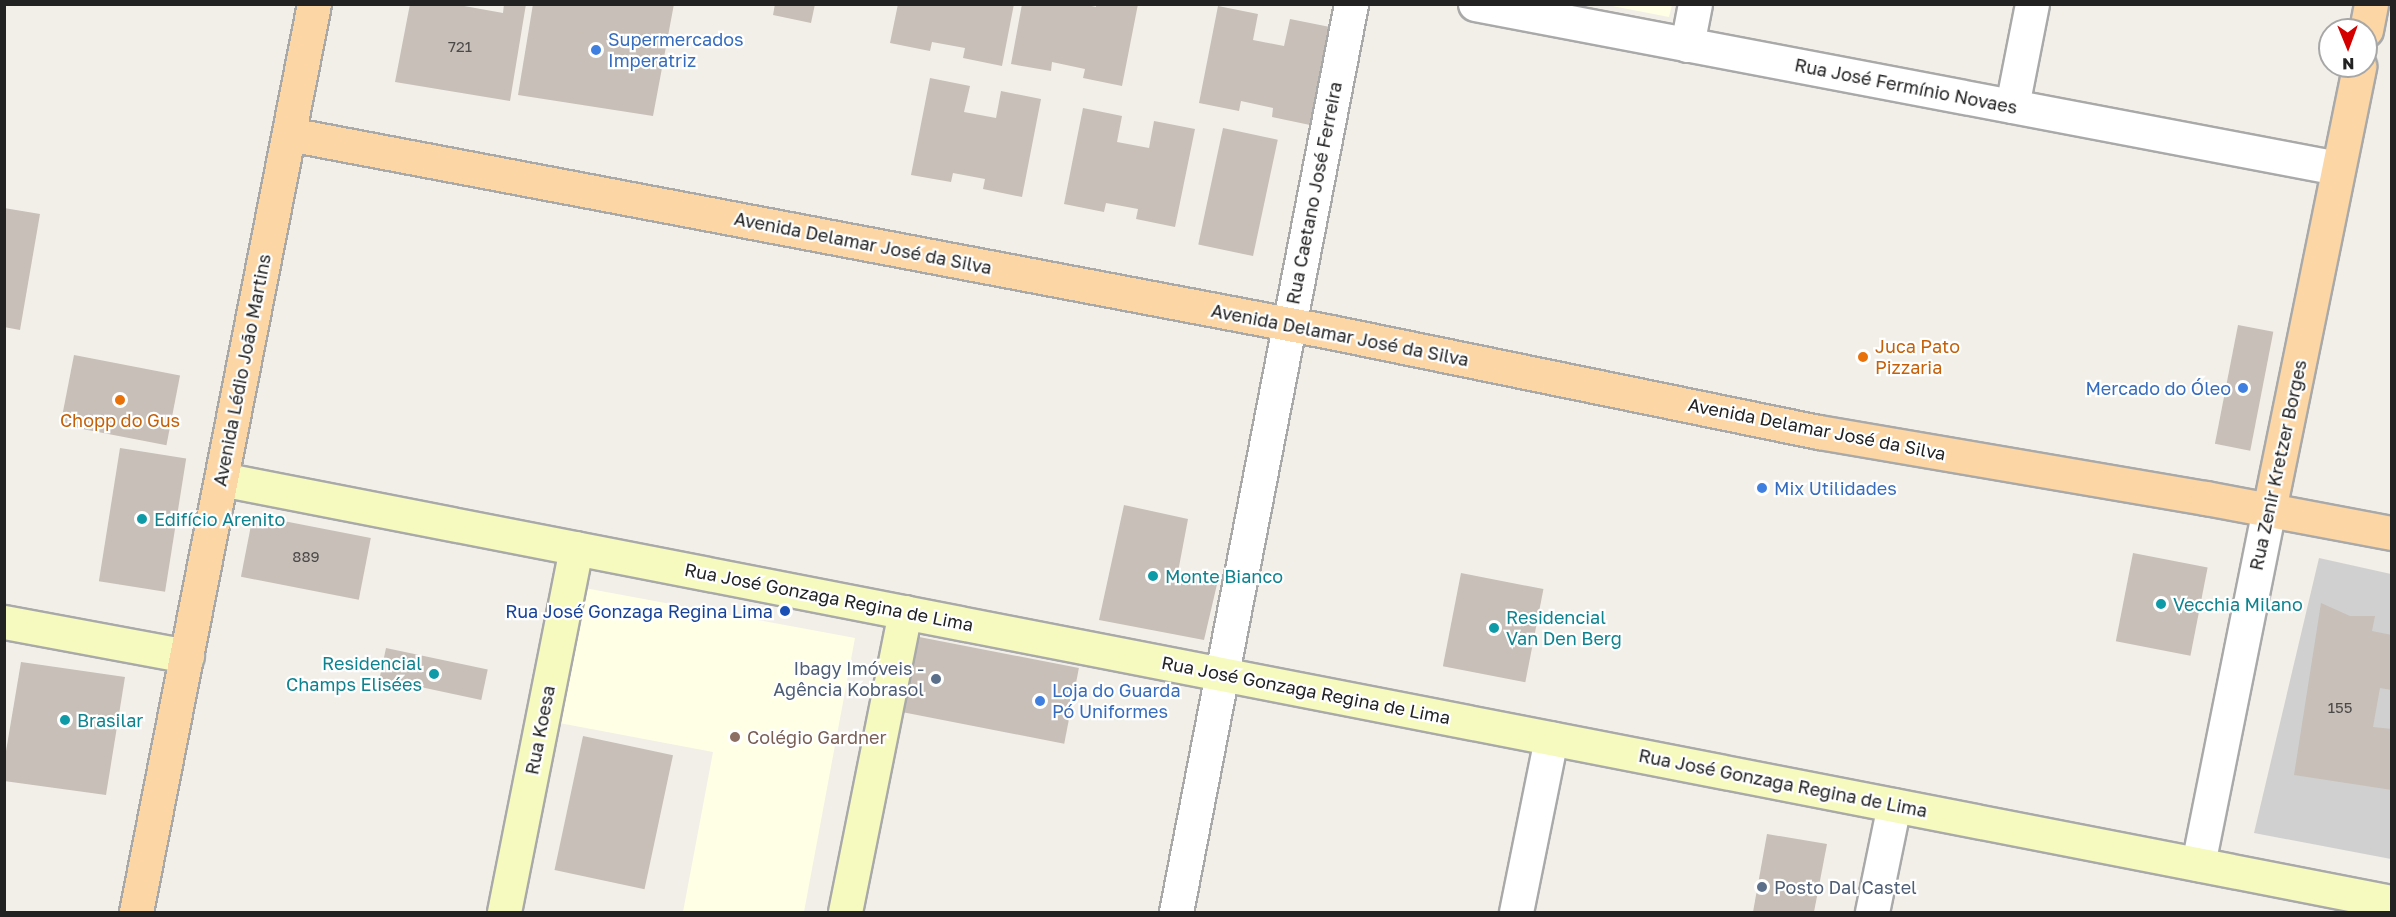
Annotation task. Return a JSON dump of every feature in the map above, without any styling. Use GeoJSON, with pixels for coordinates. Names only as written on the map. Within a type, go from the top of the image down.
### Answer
{"type":"FeatureCollection","features":[{"type":"Feature","properties":{"kind":"main road","name":"Avenida Lédio João Martins"},"geometry":{"type":"LineString","coordinates":[[136,912],[314,4]]}},
{"type":"Feature","properties":{"kind":"main road","name":"Rua Zenir Kretzer Borges"},"geometry":{"type":"LineString","coordinates":[[2269,510],[2357,78]]}},
{"type":"Feature","properties":{"kind":"main road","name":"Avenida Delamar José da Silva"},"geometry":{"type":"LineString","coordinates":[[289,134],[1288,324],[1819,432],[2391,533]]}},
{"type":"Feature","properties":{"kind":"street","name":"Rua Caetano José Ferreira"},"geometry":{"type":"LineString","coordinates":[[1176,912],[1351,4]]}},
{"type":"Feature","properties":{"kind":"street","name":"Rua José Fermínio Novaes"},"geometry":{"type":"LineString","coordinates":[[1475,4],[2338,168]]}},
{"type":"Feature","properties":{"kind":"street"},"geometry":{"type":"LineString","coordinates":[[1687,45],[1695,4]]}},
{"type":"Feature","properties":{"kind":"street"},"geometry":{"type":"LineString","coordinates":[[2012,106],[2032,4]]}},
{"type":"Feature","properties":{"kind":"street","name":"Rua José Gonzaga Regina de Lima"},"geometry":{"type":"LineString","coordinates":[[221,479],[2391,902]]}},
{"type":"Feature","properties":{"kind":"street","name":"Rua Zenir Kretzer Borges"},"geometry":{"type":"LineString","coordinates":[[2198,864],[2269,510]]}},
{"type":"Feature","properties":{"kind":"street","name":"Rua Koesa"},"geometry":{"type":"LineString","coordinates":[[504,912],[576,548]]}},
{"type":"Feature","properties":{"kind":"street"},"geometry":{"type":"LineString","coordinates":[[845,912],[905,612]]}},
{"type":"Feature","properties":{"kind":"street"},"geometry":{"type":"LineString","coordinates":[[4,622],[186,656]]}},
{"type":"Feature","properties":{"kind":"street"},"geometry":{"type":"LineString","coordinates":[[1516,912],[1551,738]]}},
{"type":"Feature","properties":{"kind":"street"},"geometry":{"type":"LineString","coordinates":[[1872,912],[1894,805]]}},
{"type":"Feature","properties":{"kind":"shaded area"},"geometry":{"type":"Polygon","coordinates":[[[1607,5],[1672,5],[1669,17],[1607,5]]]}},
{"type":"Feature","properties":{"kind":"shaded area"},"geometry":{"type":"Polygon","coordinates":[[[2319,558],[2391,574],[2391,859],[2254,833],[2319,558]]]}},
{"type":"Feature","properties":{"kind":"shaded area","name":"Colégio Gardner"},"geometry":{"type":"Polygon","coordinates":[[[579,587],[855,638],[804,912],[683,912],[713,752],[554,722],[579,587]]]}},
{"type":"Feature","properties":{"kind":"building"},"geometry":{"type":"Polygon","coordinates":[[[410,4],[453,4],[503,13],[504,4],[526,4],[510,101],[395,82],[410,4]]]}},
{"type":"Feature","properties":{"kind":"building","name":"Supermercados Imperatriz"},"geometry":{"type":"Polygon","coordinates":[[[533,4],[674,4],[653,116],[518,95],[533,4]]]}},
{"type":"Feature","properties":{"kind":"building"},"geometry":{"type":"Polygon","coordinates":[[[775,4],[815,4],[811,23],[773,15],[775,4]]]}},
{"type":"Feature","properties":{"kind":"building"},"geometry":{"type":"Polygon","coordinates":[[[898,4],[1014,4],[1002,66],[963,58],[965,48],[932,42],[930,51],[890,43],[898,4]]]}},
{"type":"Feature","properties":{"kind":"building"},"geometry":{"type":"Polygon","coordinates":[[[1022,4],[1082,4],[1096,7],[1096,4],[1138,4],[1122,86],[1083,78],[1085,69],[1052,62],[1051,71],[1011,64],[1022,4]]]}},
{"type":"Feature","properties":{"kind":"building"},"geometry":{"type":"Polygon","coordinates":[[[1218,6],[1258,14],[1253,40],[1284,46],[1290,19],[1330,27],[1310,125],[1272,117],[1273,108],[1241,101],[1239,111],[1199,103],[1218,6]]]}},
{"type":"Feature","properties":{"kind":"building"},"geometry":{"type":"Polygon","coordinates":[[[930,78],[970,86],[964,112],[996,118],[1001,91],[1041,99],[1022,197],[983,189],[985,179],[953,173],[951,182],[911,175],[930,78]]]}},
{"type":"Feature","properties":{"kind":"building"},"geometry":{"type":"Polygon","coordinates":[[[1083,108],[1122,116],[1117,142],[1149,148],[1154,121],[1195,129],[1175,227],[1136,219],[1138,209],[1106,203],[1104,212],[1064,204],[1083,108]]]}},
{"type":"Feature","properties":{"kind":"building"},"geometry":{"type":"Polygon","coordinates":[[[1223,128],[1278,140],[1253,256],[1198,244],[1223,128]]]}},
{"type":"Feature","properties":{"kind":"building"},"geometry":{"type":"Polygon","coordinates":[[[4,208],[40,214],[20,330],[4,327],[4,208]]]}},
{"type":"Feature","properties":{"kind":"building","name":"Mercado do Óleo"},"geometry":{"type":"Polygon","coordinates":[[[2238,325],[2273,332],[2250,451],[2215,444],[2238,325]]]}},
{"type":"Feature","properties":{"kind":"building","name":"Chopp do Gus"},"geometry":{"type":"Polygon","coordinates":[[[74,355],[180,376],[166,445],[60,425],[74,355]]]}},
{"type":"Feature","properties":{"kind":"building","name":"Edifício Arenito"},"geometry":{"type":"Polygon","coordinates":[[[120,448],[186,458],[165,592],[99,581],[120,448]]]}},
{"type":"Feature","properties":{"kind":"building","name":"Monte Bianco"},"geometry":{"type":"Polygon","coordinates":[[[1124,505],[1188,519],[1178,572],[1218,580],[1204,640],[1099,620],[1124,505]]]}},
{"type":"Feature","properties":{"kind":"building"},"geometry":{"type":"Polygon","coordinates":[[[253,515],[371,538],[359,600],[241,577],[253,515]]]}},
{"type":"Feature","properties":{"kind":"building","name":"Vecchia Milano"},"geometry":{"type":"Polygon","coordinates":[[[2133,553],[2208,568],[2190,656],[2116,641],[2133,553]]]}},
{"type":"Feature","properties":{"kind":"building","name":"Residencial Van Den Berg"},"geometry":{"type":"Polygon","coordinates":[[[1461,573],[1543,589],[1525,682],[1443,666],[1461,573]]]}},
{"type":"Feature","properties":{"kind":"building"},"geometry":{"type":"Polygon","coordinates":[[[2321,603],[2350,616],[2375,616],[2372,631],[2392,635],[2392,690],[2380,688],[2373,727],[2392,729],[2392,790],[2294,775],[2321,603]]]}},
{"type":"Feature","properties":{"kind":"building"},"geometry":{"type":"Polygon","coordinates":[[[914,636],[1079,668],[1064,744],[899,712],[914,636]]]}},
{"type":"Feature","properties":{"kind":"building","name":"Residencial Champs Elisées"},"geometry":{"type":"Polygon","coordinates":[[[386,648],[488,670],[481,700],[380,678],[386,648]]]}},
{"type":"Feature","properties":{"kind":"building","name":"Brasilar"},"geometry":{"type":"Polygon","coordinates":[[[21,662],[125,677],[106,795],[4,781],[4,763],[21,662]]]}},
{"type":"Feature","properties":{"kind":"building"},"geometry":{"type":"Polygon","coordinates":[[[583,736],[673,755],[645,889],[555,870],[583,736]]]}},
{"type":"Feature","properties":{"kind":"building"},"geometry":{"type":"Polygon","coordinates":[[[1767,834],[1827,844],[1814,912],[1753,912],[1767,834]]]}},
{"type":"Feature","properties":{"kind":"place","name":"Supermercados Imperatriz"},"geometry":{"type":"Point","coordinates":[596,50]}},
{"type":"Feature","properties":{"kind":"place","name":"Juca Pato Pizzaria"},"geometry":{"type":"Point","coordinates":[1863,357]}},
{"type":"Feature","properties":{"kind":"place","name":"Mercado do Óleo"},"geometry":{"type":"Point","coordinates":[2243,388]}},
{"type":"Feature","properties":{"kind":"place","name":"Chopp do Gus"},"geometry":{"type":"Point","coordinates":[120,400]}},
{"type":"Feature","properties":{"kind":"place","name":"Mix Utilidades"},"geometry":{"type":"Point","coordinates":[1762,488]}},
{"type":"Feature","properties":{"kind":"place","name":"Edifício Arenito"},"geometry":{"type":"Point","coordinates":[142,519]}},
{"type":"Feature","properties":{"kind":"place","name":"Monte Bianco"},"geometry":{"type":"Point","coordinates":[1153,576]}},
{"type":"Feature","properties":{"kind":"place","name":"Vecchia Milano"},"geometry":{"type":"Point","coordinates":[2161,604]}},
{"type":"Feature","properties":{"kind":"place","name":"Rua José Gonzaga Regina Lima"},"geometry":{"type":"Point","coordinates":[785,611]}},
{"type":"Feature","properties":{"kind":"place","name":"Residencial Van Den Berg"},"geometry":{"type":"Point","coordinates":[1494,628]}},
{"type":"Feature","properties":{"kind":"place","name":"Residencial Champs Elisées"},"geometry":{"type":"Point","coordinates":[434,674]}},
{"type":"Feature","properties":{"kind":"place","name":"Ibagy Imóveis - Agência Kobrasol"},"geometry":{"type":"Point","coordinates":[936,679]}},
{"type":"Feature","properties":{"kind":"place","name":"Loja do Guarda Pó Uniformes"},"geometry":{"type":"Point","coordinates":[1040,701]}},
{"type":"Feature","properties":{"kind":"place","name":"Brasilar"},"geometry":{"type":"Point","coordinates":[65,720]}},
{"type":"Feature","properties":{"kind":"place","name":"Colégio Gardner"},"geometry":{"type":"Point","coordinates":[735,737]}},
{"type":"Feature","properties":{"kind":"place","name":"Posto Dal Castel"},"geometry":{"type":"Point","coordinates":[1762,887]}}]}
